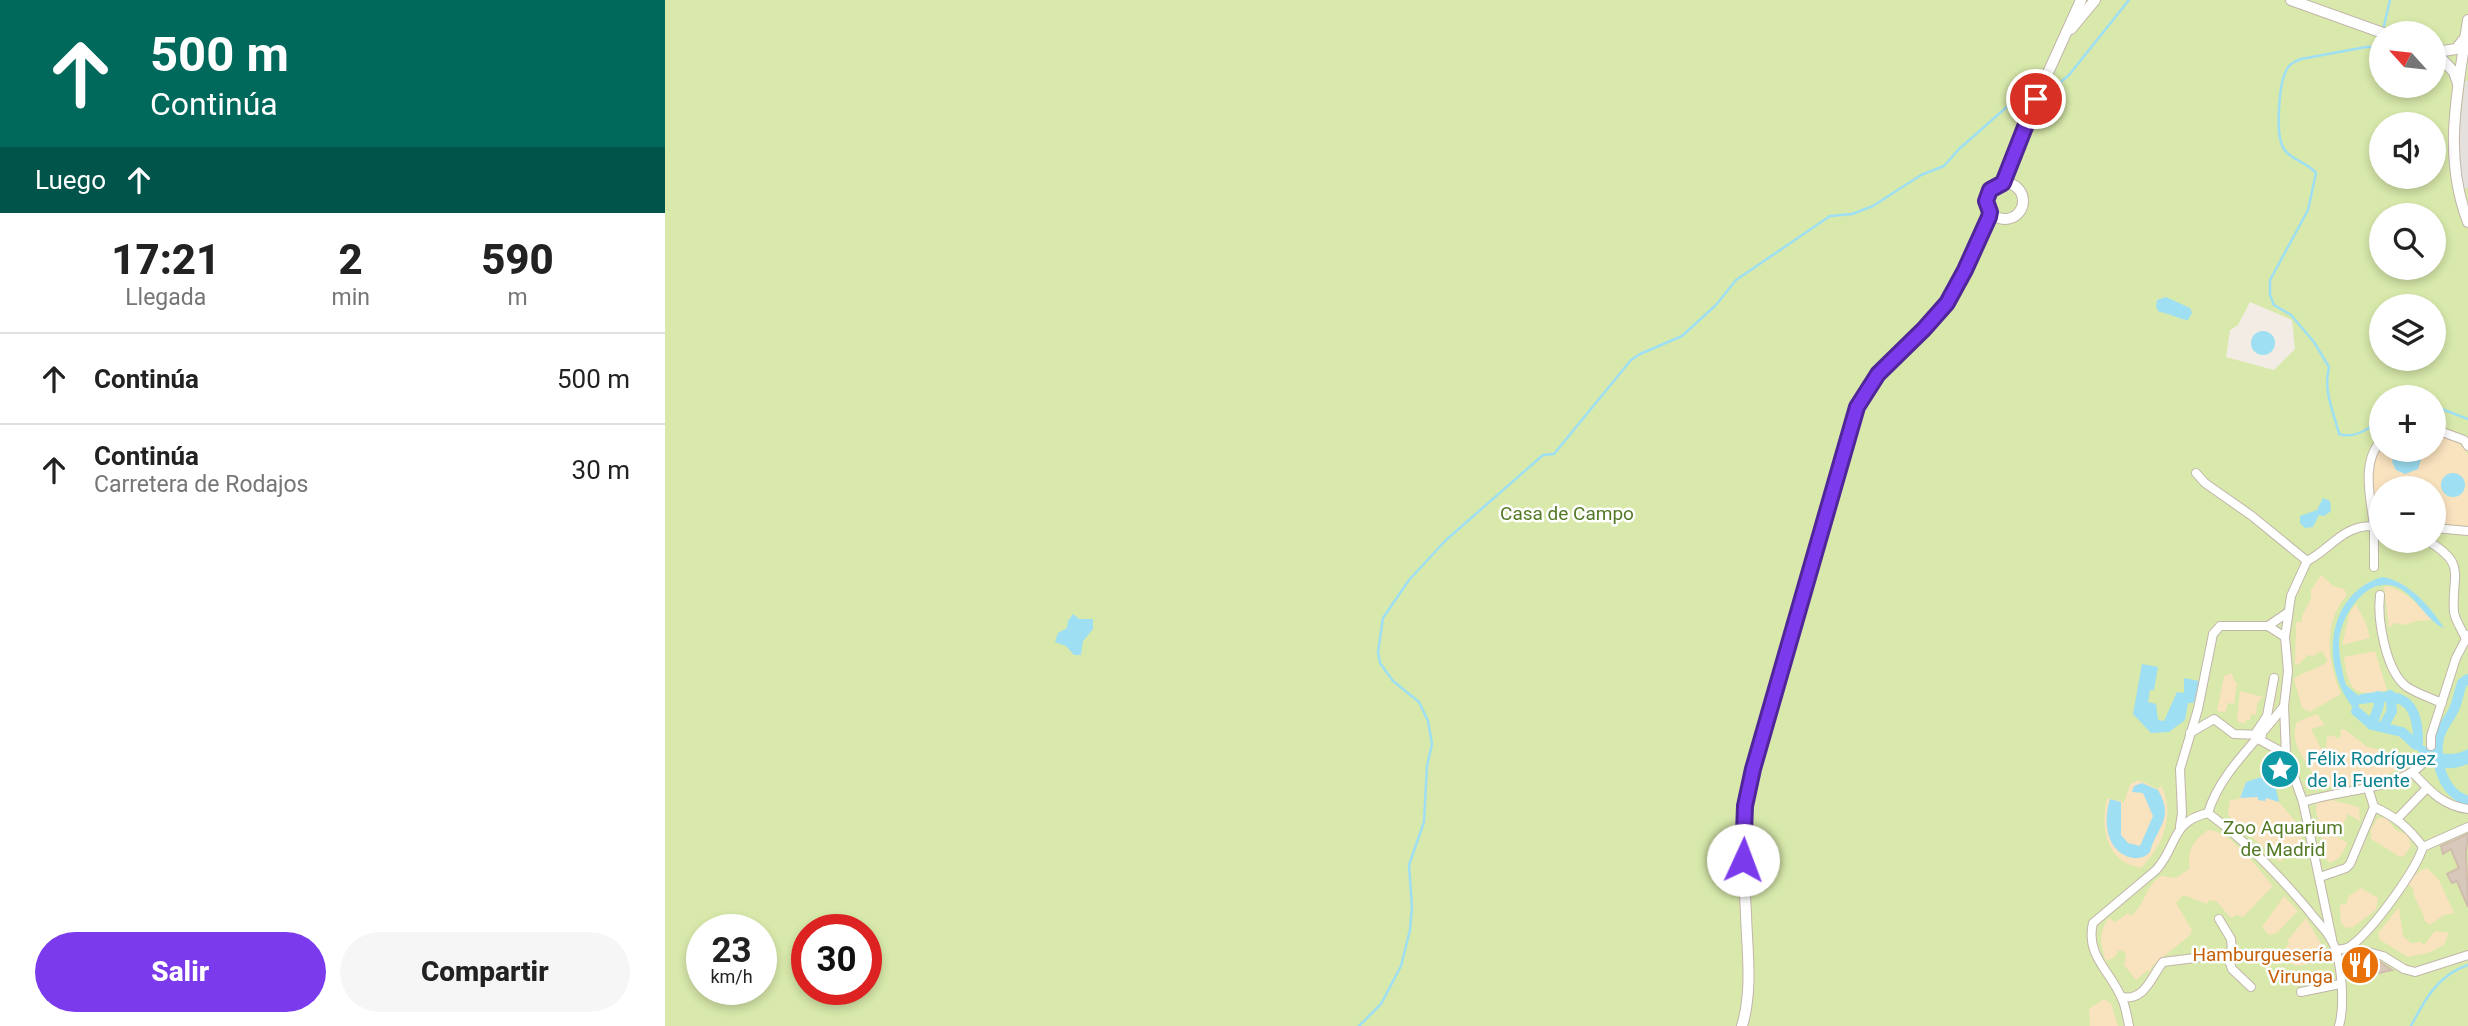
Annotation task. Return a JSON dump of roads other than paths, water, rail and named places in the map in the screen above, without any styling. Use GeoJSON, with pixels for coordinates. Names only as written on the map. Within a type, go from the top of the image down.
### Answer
{"type":"FeatureCollection","features":[{"type":"Feature","properties":{"kind":"street"},"geometry":{"type":"LineString","coordinates":[[2003,183],[2027,118],[2081,0]]}},
{"type":"Feature","properties":{"kind":"street"},"geometry":{"type":"LineString","coordinates":[[2063,41],[2095,0]]}},
{"type":"Feature","properties":{"kind":"street"},"geometry":{"type":"LineString","coordinates":[[2291,0],[2369,28]]}},
{"type":"Feature","properties":{"kind":"street"},"geometry":{"type":"LineString","coordinates":[[2468,20],[2458,85],[2452,161],[2468,222]]}},
{"type":"Feature","properties":{"kind":"street"},"geometry":{"type":"LineString","coordinates":[[2447,51],[2458,48],[2466,35]]}},
{"type":"Feature","properties":{"kind":"street"},"geometry":{"type":"LineString","coordinates":[[2447,57],[2456,61],[2462,58]]}},
{"type":"Feature","properties":{"kind":"street"},"geometry":{"type":"LineString","coordinates":[[2447,64],[2454,72],[2458,85]]}},
{"type":"Feature","properties":{"kind":"street"},"geometry":{"type":"LineString","coordinates":[[1742,1026],[1749,986],[1743,860],[1745,806],[1778,680],[1857,407],[1878,374],[1947,303],[1965,270],[1990,212],[1987,196],[1994,186],[2012,184],[2021,192],[2021,209],[2007,219],[1994,216],[1990,212]]}},
{"type":"Feature","properties":{"kind":"street"},"geometry":{"type":"LineString","coordinates":[[2446,433],[2464,440],[2468,446]]}},
{"type":"Feature","properties":{"kind":"street"},"geometry":{"type":"LineString","coordinates":[[2196,472],[2205,483],[2252,516],[2307,561]]}},
{"type":"Feature","properties":{"kind":"street"},"geometry":{"type":"LineString","coordinates":[[2339,1026],[2343,1013],[2336,950],[2303,802],[2286,754],[2284,706],[2288,671],[2285,637],[2291,596],[2307,561],[2319,555],[2327,544],[2360,526],[2369,526]]}},
{"type":"Feature","properties":{"kind":"street"},"geometry":{"type":"LineString","coordinates":[[2446,528],[2468,531]]}},
{"type":"Feature","properties":{"kind":"street"},"geometry":{"type":"LineString","coordinates":[[2374,567],[2375,553]]}},
{"type":"Feature","properties":{"kind":"street"},"geometry":{"type":"LineString","coordinates":[[2431,746],[2431,736],[2456,658],[2467,636],[2454,614],[2456,575],[2451,558],[2444,553]]}},
{"type":"Feature","properties":{"kind":"street"},"geometry":{"type":"LineString","coordinates":[[2380,595],[2378,612],[2395,675],[2407,687],[2442,704]]}},
{"type":"Feature","properties":{"kind":"street"},"geometry":{"type":"LineString","coordinates":[[2268,626],[2287,613]]}},
{"type":"Feature","properties":{"kind":"street"},"geometry":{"type":"LineString","coordinates":[[2129,1026],[2122,997],[2096,958],[2091,944],[2093,923],[2156,870],[2164,861],[2180,826],[2180,769],[2198,709],[2213,634],[2220,626],[2268,626],[2285,637]]}},
{"type":"Feature","properties":{"kind":"street"},"geometry":{"type":"LineString","coordinates":[[2258,736],[2267,716],[2274,678]]}},
{"type":"Feature","properties":{"kind":"street"},"geometry":{"type":"LineString","coordinates":[[2208,813],[2213,797],[2284,706]]}},
{"type":"Feature","properties":{"kind":"street"},"geometry":{"type":"LineString","coordinates":[[2190,733],[2214,719],[2234,734],[2258,736],[2286,754]]}},
{"type":"Feature","properties":{"kind":"street"},"geometry":{"type":"LineString","coordinates":[[2303,802],[2322,795],[2368,788],[2414,774],[2424,762]]}},
{"type":"Feature","properties":{"kind":"street"},"geometry":{"type":"LineString","coordinates":[[2414,774],[2444,802],[2468,809]]}},
{"type":"Feature","properties":{"kind":"street"},"geometry":{"type":"LineString","coordinates":[[2320,877],[2348,866],[2374,807],[2368,788]]}},
{"type":"Feature","properties":{"kind":"street"},"geometry":{"type":"LineString","coordinates":[[2397,819],[2427,788]]}},
{"type":"Feature","properties":{"kind":"street"},"geometry":{"type":"LineString","coordinates":[[2374,807],[2411,830],[2423,847]]}},
{"type":"Feature","properties":{"kind":"street"},"geometry":{"type":"LineString","coordinates":[[2180,826],[2193,817],[2208,813]]}},
{"type":"Feature","properties":{"kind":"street"},"geometry":{"type":"LineString","coordinates":[[2208,813],[2247,845],[2293,892],[2332,939]]}},
{"type":"Feature","properties":{"kind":"street"},"geometry":{"type":"LineString","coordinates":[[2350,947],[2409,876],[2423,847],[2468,827]]}},
{"type":"Feature","properties":{"kind":"street"},"geometry":{"type":"LineString","coordinates":[[2122,997],[2141,994],[2164,962],[2227,954],[2232,950],[2231,939],[2219,919]]}},
{"type":"Feature","properties":{"kind":"street"},"geometry":{"type":"LineString","coordinates":[[2336,950],[2350,947],[2383,956],[2416,972],[2468,956]]}},
{"type":"Feature","properties":{"kind":"street"},"geometry":{"type":"LineString","coordinates":[[2227,954],[2232,969],[2251,987]]}},
{"type":"Feature","properties":{"kind":"street"},"geometry":{"type":"LineString","coordinates":[[2301,992],[2340,985]]}},
{"type":"Feature","properties":{"kind":"water"},"geometry":{"type":"Polygon","coordinates":[[[2166,297],[2190,308],[2192,313],[2188,320],[2159,312],[2156,307],[2157,300],[2166,297]]]}},
{"type":"Feature","properties":{"kind":"water"},"geometry":{"type":"Polygon","coordinates":[[[2263,331],[2274,338],[2275,343],[2268,354],[2263,355],[2252,348],[2251,343],[2258,332],[2263,331]]]}},
{"type":"Feature","properties":{"kind":"water"},"geometry":{"type":"Polygon","coordinates":[[[2392,462],[2420,462],[2418,469],[2405,474],[2396,470],[2392,462]]]}},
{"type":"Feature","properties":{"kind":"water"},"geometry":{"type":"Polygon","coordinates":[[[2449,474],[2457,474],[2464,481],[2464,489],[2457,496],[2446,494],[2446,476],[2449,474]]]}},
{"type":"Feature","properties":{"kind":"water"},"geometry":{"type":"Polygon","coordinates":[[[2323,498],[2330,501],[2331,511],[2324,516],[2319,515],[2313,527],[2305,528],[2300,523],[2300,516],[2317,510],[2323,498]]]}},
{"type":"Feature","properties":{"kind":"water"},"geometry":{"type":"Polygon","coordinates":[[[2382,577],[2409,589],[2444,628],[2431,619],[2408,595],[2394,586],[2373,587],[2364,593],[2349,611],[2340,632],[2339,642],[2346,685],[2362,699],[2356,711],[2344,694],[2337,675],[2333,655],[2334,635],[2339,616],[2348,600],[2363,586],[2382,577]]]}},
{"type":"Feature","properties":{"kind":"water"},"geometry":{"type":"Polygon","coordinates":[[[1073,614],[1079,619],[1093,619],[1093,629],[1083,641],[1081,655],[1074,655],[1066,646],[1055,642],[1058,633],[1067,628],[1073,614]]]}},
{"type":"Feature","properties":{"kind":"water"},"geometry":{"type":"Polygon","coordinates":[[[2142,664],[2158,667],[2154,690],[2150,690],[2148,702],[2156,704],[2158,720],[2164,721],[2177,692],[2184,693],[2184,678],[2199,681],[2194,703],[2188,703],[2185,720],[2169,732],[2151,733],[2133,714],[2142,664]]]}},
{"type":"Feature","properties":{"kind":"water"},"geometry":{"type":"Polygon","coordinates":[[[2418,742],[2448,754],[2468,749],[2468,764],[2452,768],[2439,767],[2417,750],[2418,742]]]}},
{"type":"Feature","properties":{"kind":"water"},"geometry":{"type":"Polygon","coordinates":[[[2261,777],[2275,785],[2279,802],[2266,798],[2265,801],[2258,800],[2258,797],[2240,798],[2246,782],[2261,777]]]}},
{"type":"Feature","properties":{"kind":"water"},"geometry":{"type":"Polygon","coordinates":[[[2142,783],[2158,790],[2163,800],[2165,816],[2150,852],[2145,856],[2133,858],[2121,853],[2110,839],[2107,814],[2110,799],[2121,802],[2121,835],[2128,843],[2140,846],[2153,816],[2143,793],[2132,792],[2134,786],[2142,783]]]}},
{"type":"Feature","properties":{"kind":"waterway"},"geometry":{"type":"LineString","coordinates":[[2050,91],[2069,75],[2129,0]]}},
{"type":"Feature","properties":{"kind":"waterway"},"geometry":{"type":"LineString","coordinates":[[2385,21],[2390,0]]}},
{"type":"Feature","properties":{"kind":"waterway"},"geometry":{"type":"LineString","coordinates":[[2369,47],[2301,59],[2286,70],[2280,99],[2280,139],[2288,154],[2316,173],[2308,210],[2270,280],[2270,295],[2274,305],[2291,315],[2314,342],[2329,367],[2329,400],[2339,434],[2351,435],[2369,427]]}},
{"type":"Feature","properties":{"kind":"waterway"},"geometry":{"type":"LineString","coordinates":[[1359,1026],[1381,1004],[1401,966],[1410,930],[1412,907],[1409,865],[1424,822],[1427,766],[1432,744],[1428,721],[1419,702],[1393,681],[1380,663],[1378,652],[1383,618],[1409,580],[1446,540],[1543,455],[1554,454],[1631,360],[1682,336],[1716,305],[1736,280],[1830,216],[1852,214],[1873,206],[1921,175],[1944,166],[1959,149],[2017,98],[2028,96]]}},
{"type":"Feature","properties":{"kind":"waterway"},"geometry":{"type":"LineString","coordinates":[[2446,411],[2468,419]]}},
{"type":"Feature","properties":{"kind":"waterway"},"geometry":{"type":"LineString","coordinates":[[2468,679],[2462,683],[2452,713],[2440,734],[2438,747],[2442,776],[2452,791],[2468,801]]}},
{"type":"Feature","properties":{"kind":"waterway"},"geometry":{"type":"LineString","coordinates":[[2383,727],[2392,711],[2390,695]]}},
{"type":"Feature","properties":{"kind":"waterway"},"geometry":{"type":"LineString","coordinates":[[2372,725],[2379,705],[2378,696]]}},
{"type":"Feature","properties":{"kind":"waterway"},"geometry":{"type":"LineString","coordinates":[[2362,699],[2387,697],[2404,701],[2415,715],[2418,742]]}},
{"type":"Feature","properties":{"kind":"waterway"},"geometry":{"type":"LineString","coordinates":[[2356,711],[2372,725],[2402,732],[2416,745]]}},
{"type":"Feature","properties":{"kind":"waterway"},"geometry":{"type":"LineString","coordinates":[[2411,1026],[2433,989],[2448,975],[2468,965]]}},
{"type":"Feature","properties":{"kind":"place","name":"Félix Rodríguez de la Fuente"},"geometry":{"type":"Point","coordinates":[2280,769]}},
{"type":"Feature","properties":{"kind":"place","name":"Hamburguesería Virunga"},"geometry":{"type":"Point","coordinates":[2360,965]}},
{"type":"Feature","properties":{"kind":"park label","name":"Casa de Campo"},"geometry":{"type":"Point","coordinates":[1567,513]}},
{"type":"Feature","properties":{"kind":"park label","name":"Zoo Aquarium de Madrid"},"geometry":{"type":"Point","coordinates":[2283,838]}}]}
